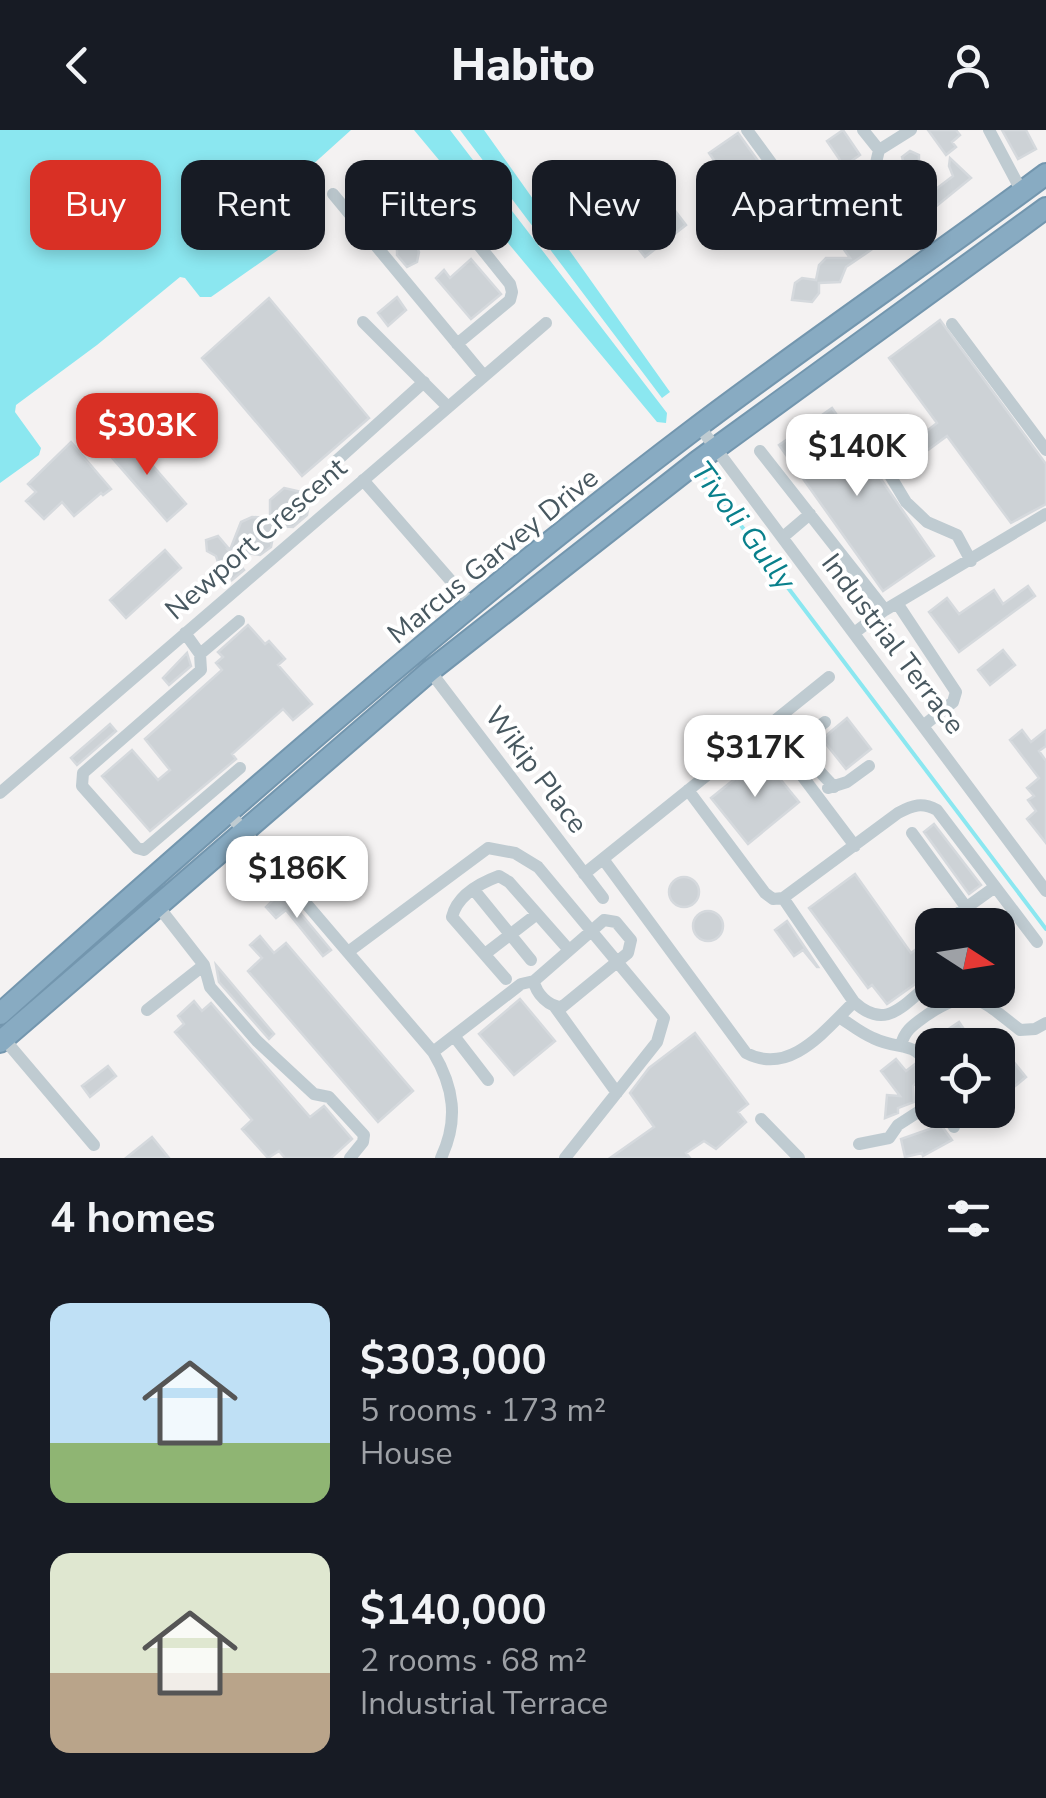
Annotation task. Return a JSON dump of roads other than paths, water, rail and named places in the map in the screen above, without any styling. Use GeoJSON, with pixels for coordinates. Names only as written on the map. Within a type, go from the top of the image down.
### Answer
{"type":"FeatureCollection","features":[{"type":"Feature","properties":{"kind":"highway","name":"Marcus Garvey Drive"},"geometry":{"type":"LineString","coordinates":[[0,1014],[227,812],[472,605],[685,438],[1046,174]]}},
{"type":"Feature","properties":{"kind":"highway","name":"Marcus Garvey Drive"},"geometry":{"type":"LineString","coordinates":[[2,1040],[430,671],[693,464],[1046,208]]}},
{"type":"Feature","properties":{"kind":"street"},"geometry":{"type":"LineString","coordinates":[[747,130],[769,160]]}},
{"type":"Feature","properties":{"kind":"street"},"geometry":{"type":"LineString","coordinates":[[863,130],[879,150]]}},
{"type":"Feature","properties":{"kind":"street"},"geometry":{"type":"LineString","coordinates":[[877,160],[879,150],[910,130]]}},
{"type":"Feature","properties":{"kind":"street"},"geometry":{"type":"LineString","coordinates":[[989,130],[1022,192]]}},
{"type":"Feature","properties":{"kind":"street"},"geometry":{"type":"LineString","coordinates":[[333,194],[484,376]]}},
{"type":"Feature","properties":{"kind":"street"},"geometry":{"type":"LineString","coordinates":[[458,344],[510,300],[510,284],[483,250]]}},
{"type":"Feature","properties":{"kind":"street"},"geometry":{"type":"LineString","coordinates":[[363,322],[448,406]]}},
{"type":"Feature","properties":{"kind":"street","name":"Newport Crescent"},"geometry":{"type":"LineString","coordinates":[[0,793],[546,322]]}},
{"type":"Feature","properties":{"kind":"street"},"geometry":{"type":"LineString","coordinates":[[952,324],[1046,450]]}},
{"type":"Feature","properties":{"kind":"street"},"geometry":{"type":"LineString","coordinates":[[334,463],[424,382]]}},
{"type":"Feature","properties":{"kind":"street","name":"Industrial Terrace"},"geometry":{"type":"LineString","coordinates":[[685,438],[716,447],[1043,882]]}},
{"type":"Feature","properties":{"kind":"street"},"geometry":{"type":"LineString","coordinates":[[873,447],[906,502],[927,522],[957,535],[971,562]]}},
{"type":"Feature","properties":{"kind":"street"},"geometry":{"type":"LineString","coordinates":[[760,451],[950,678],[956,692],[953,702],[923,726]]}},
{"type":"Feature","properties":{"kind":"street"},"geometry":{"type":"LineString","coordinates":[[363,480],[472,605]]}},
{"type":"Feature","properties":{"kind":"street"},"geometry":{"type":"LineString","coordinates":[[783,537],[810,514]]}},
{"type":"Feature","properties":{"kind":"street"},"geometry":{"type":"LineString","coordinates":[[854,633],[1046,514]]}},
{"type":"Feature","properties":{"kind":"street"},"geometry":{"type":"LineString","coordinates":[[200,654],[239,620]]}},
{"type":"Feature","properties":{"kind":"street"},"geometry":{"type":"LineString","coordinates":[[186,633],[200,654],[200,670],[83,773],[82,786],[137,848],[144,850],[240,768]]}},
{"type":"Feature","properties":{"kind":"street","name":"Wikip Place"},"geometry":{"type":"LineString","coordinates":[[430,671],[602,898]]}},
{"type":"Feature","properties":{"kind":"street"},"geometry":{"type":"LineString","coordinates":[[584,874],[829,677]]}},
{"type":"Feature","properties":{"kind":"street"},"geometry":{"type":"LineString","coordinates":[[825,722],[803,744],[834,787]]}},
{"type":"Feature","properties":{"kind":"street"},"geometry":{"type":"LineString","coordinates":[[766,728],[855,846]]}},
{"type":"Feature","properties":{"kind":"street"},"geometry":{"type":"LineString","coordinates":[[814,792],[847,782],[869,766]]}},
{"type":"Feature","properties":{"kind":"street"},"geometry":{"type":"LineString","coordinates":[[688,790],[765,894],[773,899],[782,898],[898,812],[928,804],[937,810],[1036,942]]}},
{"type":"Feature","properties":{"kind":"street"},"geometry":{"type":"LineString","coordinates":[[227,812],[434,1052],[452,1093],[450,1138],[441,1158]]}},
{"type":"Feature","properties":{"kind":"street"},"geometry":{"type":"LineString","coordinates":[[912,832],[966,907],[995,887]]}},
{"type":"Feature","properties":{"kind":"street"},"geometry":{"type":"LineString","coordinates":[[348,952],[488,848],[515,853],[538,867],[664,1018],[657,1042],[565,1158]]}},
{"type":"Feature","properties":{"kind":"street"},"geometry":{"type":"LineString","coordinates":[[603,859],[746,1053],[760,1060],[790,1058],[854,1002]]}},
{"type":"Feature","properties":{"kind":"street"},"geometry":{"type":"LineString","coordinates":[[506,979],[452,917],[458,902],[499,876],[509,882],[569,950]]}},
{"type":"Feature","properties":{"kind":"street"},"geometry":{"type":"LineString","coordinates":[[474,890],[531,960]]}},
{"type":"Feature","properties":{"kind":"street"},"geometry":{"type":"LineString","coordinates":[[782,898],[854,1002],[868,1015],[879,1018],[890,1014],[915,995]]}},
{"type":"Feature","properties":{"kind":"street"},"geometry":{"type":"LineString","coordinates":[[158,906],[204,965],[210,987],[257,1041],[303,1086],[314,1094],[329,1097],[364,1136],[350,1158]]}},
{"type":"Feature","properties":{"kind":"street"},"geometry":{"type":"LineString","coordinates":[[484,954],[537,914]]}},
{"type":"Feature","properties":{"kind":"street"},"geometry":{"type":"LineString","coordinates":[[434,1052],[521,984],[534,980],[604,920],[611,920],[631,940],[628,953],[562,1006],[555,1007]]}},
{"type":"Feature","properties":{"kind":"street"},"geometry":{"type":"LineString","coordinates":[[147,1010],[204,965]]}},
{"type":"Feature","properties":{"kind":"street"},"geometry":{"type":"LineString","coordinates":[[534,980],[534,987],[555,1007],[617,1093]]}},
{"type":"Feature","properties":{"kind":"street"},"geometry":{"type":"LineString","coordinates":[[902,1045],[913,1025],[958,998],[988,1004],[1020,1030],[1046,1023]]}},
{"type":"Feature","properties":{"kind":"street"},"geometry":{"type":"LineString","coordinates":[[839,1017],[872,1038],[915,1050]]}},
{"type":"Feature","properties":{"kind":"street"},"geometry":{"type":"LineString","coordinates":[[454,1036],[488,1080]]}},
{"type":"Feature","properties":{"kind":"street"},"geometry":{"type":"LineString","coordinates":[[2,1040],[94,1145]]}},
{"type":"Feature","properties":{"kind":"street"},"geometry":{"type":"LineString","coordinates":[[859,1144],[889,1138],[898,1125],[915,1114]]}},
{"type":"Feature","properties":{"kind":"street"},"geometry":{"type":"LineString","coordinates":[[761,1119],[799,1158]]}},
{"type":"Feature","properties":{"kind":"water"},"geometry":{"type":"Polygon","coordinates":[[[0,130],[351,130],[318,160],[181,160],[181,250],[278,250],[211,297],[200,297],[180,277],[16,405],[15,412],[41,448],[39,455],[0,483],[0,130]]]}},
{"type":"Feature","properties":{"kind":"water"},"geometry":{"type":"Polygon","coordinates":[[[414,130],[450,130],[473,160],[439,160],[414,130]]]}},
{"type":"Feature","properties":{"kind":"water"},"geometry":{"type":"Polygon","coordinates":[[[460,130],[484,130],[505,160],[483,160],[460,130]]]}},
{"type":"Feature","properties":{"kind":"water"},"geometry":{"type":"Polygon","coordinates":[[[512,169],[532,198],[532,226],[512,199],[512,169]]]}},
{"type":"Feature","properties":{"kind":"water"},"geometry":{"type":"Polygon","coordinates":[[[512,211],[532,237],[532,250],[542,250],[667,413],[666,423],[657,422],[512,248],[512,211]]]}},
{"type":"Feature","properties":{"kind":"water"},"geometry":{"type":"Polygon","coordinates":[[[550,250],[569,250],[670,392],[662,398],[550,250]]]}},
{"type":"Feature","properties":{"kind":"waterway","name":"Tivoli Gully"},"geometry":{"type":"LineString","coordinates":[[699,470],[1046,929]]}}]}
